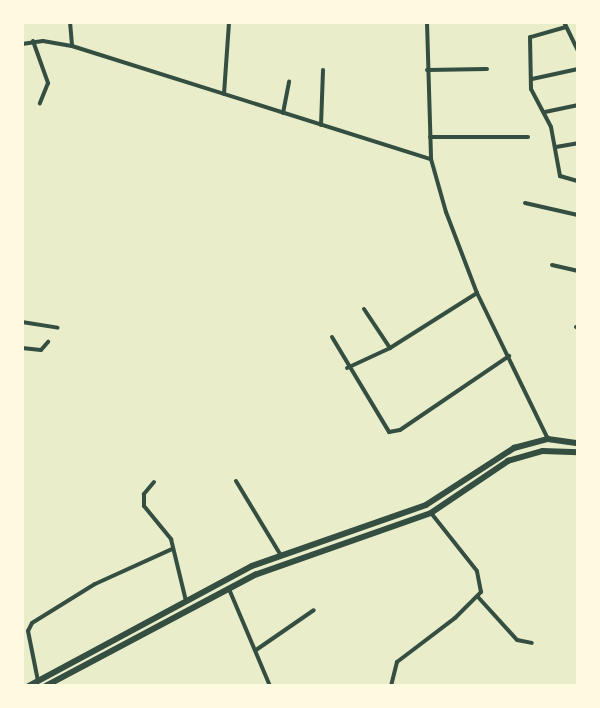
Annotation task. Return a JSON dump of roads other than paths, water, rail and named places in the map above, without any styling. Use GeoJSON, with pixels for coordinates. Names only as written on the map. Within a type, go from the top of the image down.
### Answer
{"type":"FeatureCollection","features":[{"type":"Feature","properties":{"kind":"highway"},"geometry":{"type":"LineString","coordinates":[[29,686],[186,601],[280,554],[380,522],[426,504],[514,448],[548,439],[578,443]]}},
{"type":"Feature","properties":{"kind":"highway"},"geometry":{"type":"LineString","coordinates":[[46,686],[164,622],[280,564],[431,513],[508,461],[543,451],[578,452]]}},
{"type":"Feature","properties":{"kind":"highway"},"geometry":{"type":"LineString","coordinates":[[380,522],[382,531]]}},
{"type":"Feature","properties":{"kind":"highway"},"geometry":{"type":"LineString","coordinates":[[160,615],[164,622]]}},
{"type":"Feature","properties":{"kind":"street"},"geometry":{"type":"LineString","coordinates":[[70,22],[72,46]]}},
{"type":"Feature","properties":{"kind":"street"},"geometry":{"type":"LineString","coordinates":[[224,94],[229,22]]}},
{"type":"Feature","properties":{"kind":"street"},"geometry":{"type":"LineString","coordinates":[[427,22],[431,159],[477,293],[548,439]]}},
{"type":"Feature","properties":{"kind":"street"},"geometry":{"type":"LineString","coordinates":[[578,51],[565,25],[530,37],[531,89],[545,112],[556,147],[560,176],[578,181]]}},
{"type":"Feature","properties":{"kind":"street"},"geometry":{"type":"LineString","coordinates":[[33,41],[48,83],[40,103]]}},
{"type":"Feature","properties":{"kind":"street"},"geometry":{"type":"LineString","coordinates":[[22,44],[33,41],[72,46],[431,159]]}},
{"type":"Feature","properties":{"kind":"street"},"geometry":{"type":"LineString","coordinates":[[532,78],[578,68]]}},
{"type":"Feature","properties":{"kind":"street"},"geometry":{"type":"LineString","coordinates":[[427,70],[487,69]]}},
{"type":"Feature","properties":{"kind":"street"},"geometry":{"type":"LineString","coordinates":[[321,125],[323,70]]}},
{"type":"Feature","properties":{"kind":"street"},"geometry":{"type":"LineString","coordinates":[[283,113],[289,82]]}},
{"type":"Feature","properties":{"kind":"street"},"geometry":{"type":"LineString","coordinates":[[545,112],[578,105]]}},
{"type":"Feature","properties":{"kind":"street"},"geometry":{"type":"LineString","coordinates":[[430,136],[528,137]]}},
{"type":"Feature","properties":{"kind":"street"},"geometry":{"type":"LineString","coordinates":[[556,147],[578,143]]}},
{"type":"Feature","properties":{"kind":"street"},"geometry":{"type":"LineString","coordinates":[[525,203],[578,215]]}},
{"type":"Feature","properties":{"kind":"street"},"geometry":{"type":"LineString","coordinates":[[552,265],[578,271]]}},
{"type":"Feature","properties":{"kind":"street"},"geometry":{"type":"LineString","coordinates":[[347,368],[390,348],[477,293]]}},
{"type":"Feature","properties":{"kind":"street"},"geometry":{"type":"LineString","coordinates":[[364,309],[390,348]]}},
{"type":"Feature","properties":{"kind":"street"},"geometry":{"type":"LineString","coordinates":[[22,322],[58,328]]}},
{"type":"Feature","properties":{"kind":"street"},"geometry":{"type":"LineString","coordinates":[[332,337],[347,368],[383,427],[394,432],[509,356]]}},
{"type":"Feature","properties":{"kind":"street"},"geometry":{"type":"LineString","coordinates":[[22,348],[41,350],[48,342]]}},
{"type":"Feature","properties":{"kind":"street"},"geometry":{"type":"LineString","coordinates":[[236,481],[280,554]]}},
{"type":"Feature","properties":{"kind":"street"},"geometry":{"type":"LineString","coordinates":[[154,482],[144,494],[144,506],[169,535],[186,601]]}},
{"type":"Feature","properties":{"kind":"street"},"geometry":{"type":"LineString","coordinates":[[391,686],[397,662],[478,597],[482,586],[477,571],[431,513]]}},
{"type":"Feature","properties":{"kind":"street"},"geometry":{"type":"LineString","coordinates":[[38,681],[28,630],[32,623],[96,584],[172,549]]}},
{"type":"Feature","properties":{"kind":"street"},"geometry":{"type":"LineString","coordinates":[[229,589],[270,686]]}},
{"type":"Feature","properties":{"kind":"street"},"geometry":{"type":"LineString","coordinates":[[478,597],[517,640],[532,643]]}},
{"type":"Feature","properties":{"kind":"street"},"geometry":{"type":"LineString","coordinates":[[256,650],[314,610]]}}]}
